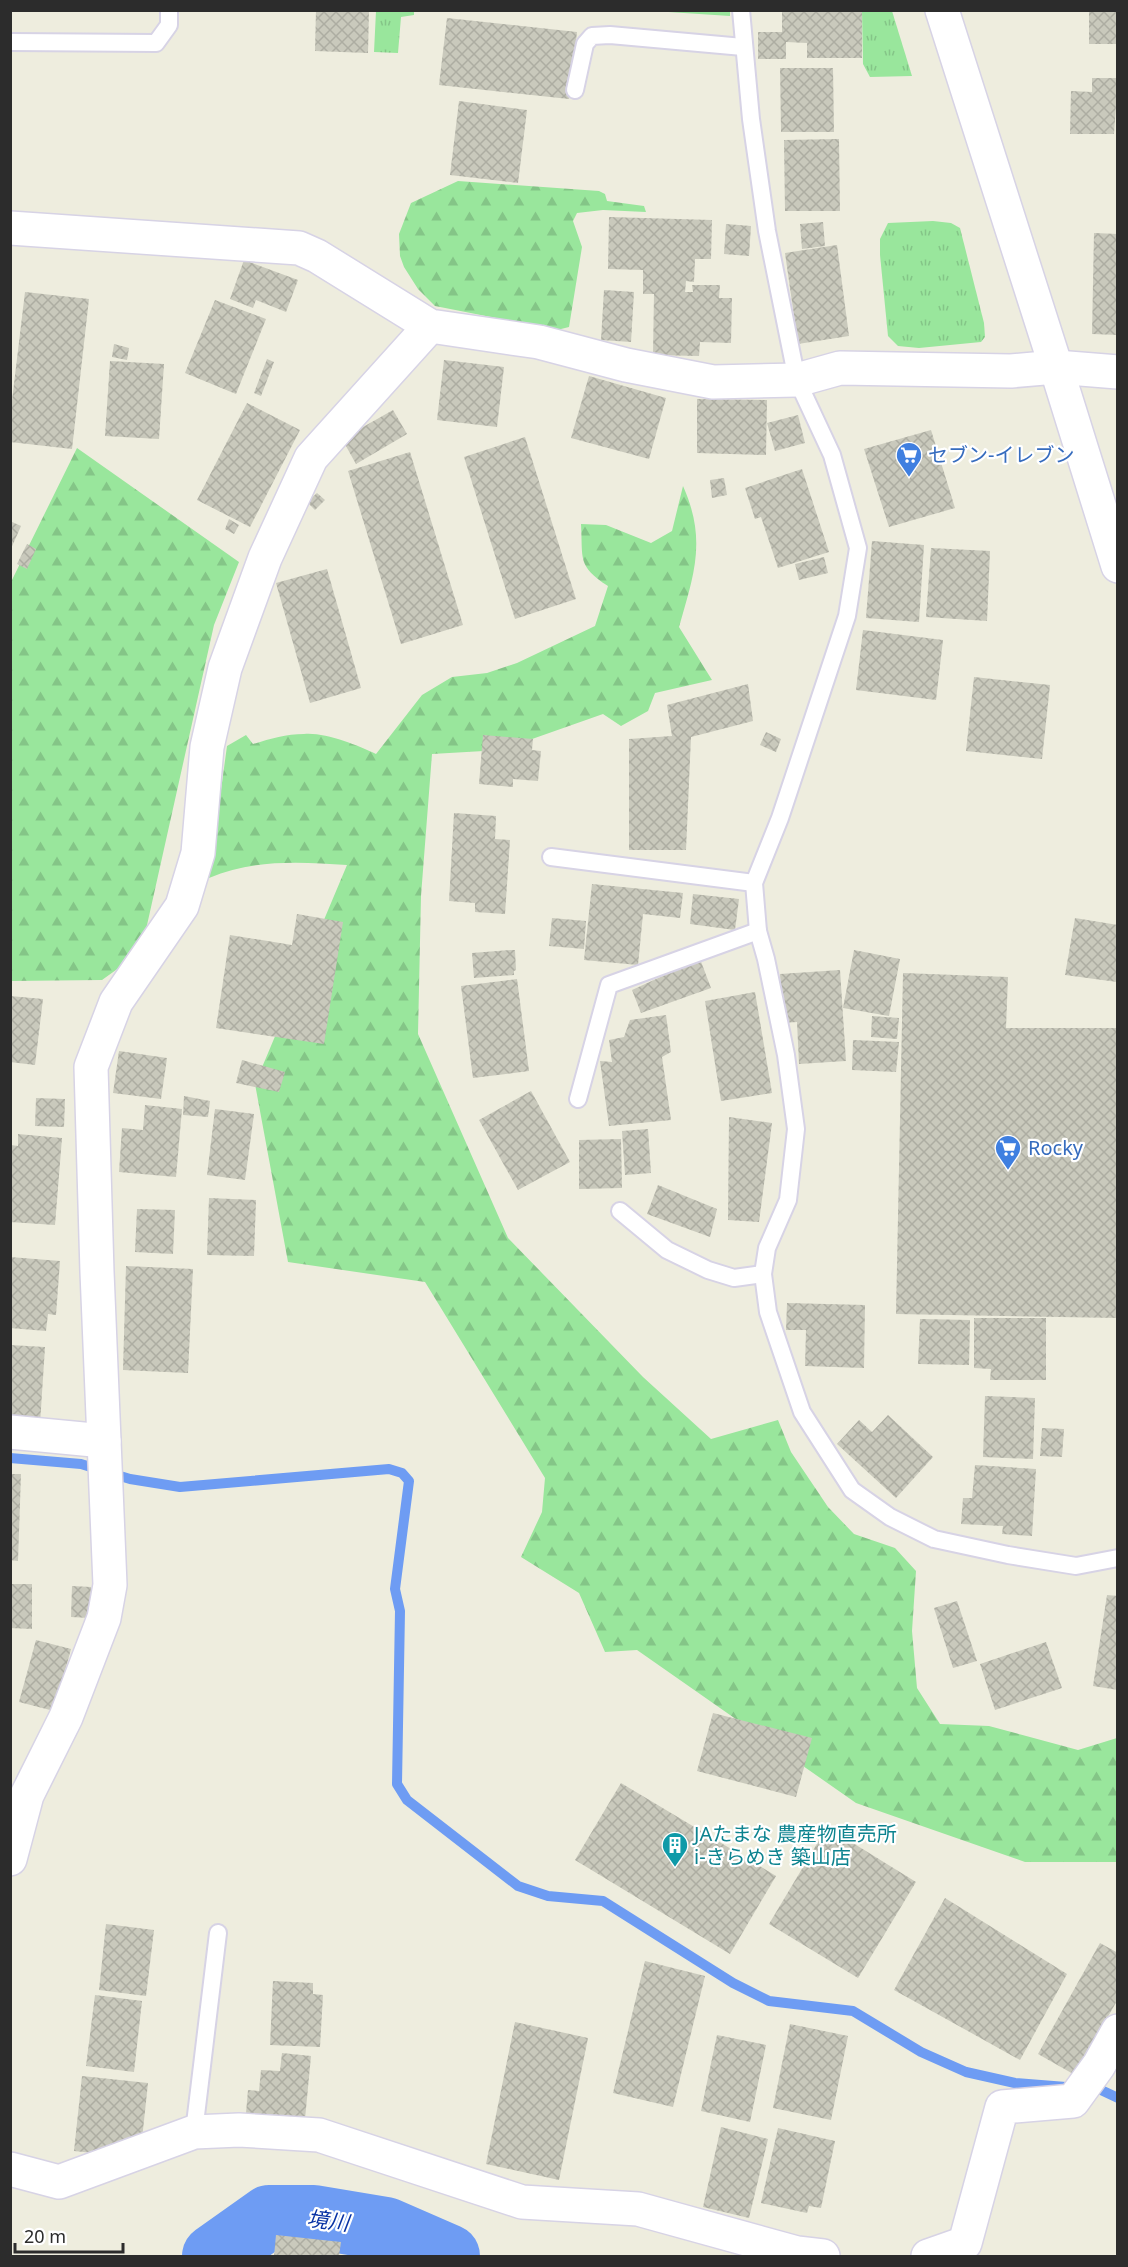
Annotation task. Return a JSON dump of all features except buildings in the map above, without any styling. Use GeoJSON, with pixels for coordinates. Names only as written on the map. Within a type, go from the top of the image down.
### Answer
{"type":"FeatureCollection","features":[{"type":"Feature","properties":{"kind":"street"},"geometry":{"type":"LineString","coordinates":[[942,10],[1118,566]]}},
{"type":"Feature","properties":{"kind":"street"},"geometry":{"type":"LineString","coordinates":[[10,228],[299,248],[317,256],[430,326],[539,342],[626,365],[713,382],[797,380],[840,368],[1011,371],[1056,367],[1118,372]]}},
{"type":"Feature","properties":{"kind":"street"},"geometry":{"type":"LineString","coordinates":[[10,1859],[27,1795],[24,1777],[66,1717],[104,1618],[110,1585],[91,1066],[116,1002],[150,956],[182,906],[198,853],[207,747],[225,668],[265,558],[311,458],[350,412],[430,326]]}},
{"type":"Feature","properties":{"kind":"street"},"geometry":{"type":"LineString","coordinates":[[10,1432],[105,1446]]}},
{"type":"Feature","properties":{"kind":"street"},"geometry":{"type":"LineString","coordinates":[[928,2256],[965,2243],[1002,2107],[1073,2101],[1099,2065],[1118,2031]]}},
{"type":"Feature","properties":{"kind":"street"},"geometry":{"type":"LineString","coordinates":[[10,2169],[59,2182],[194,2132],[239,2130],[319,2135],[522,2202],[638,2209],[797,2253],[823,2256]]}},
{"type":"Feature","properties":{"kind":"lane"},"geometry":{"type":"LineString","coordinates":[[10,42],[156,43],[169,25],[169,10]]}},
{"type":"Feature","properties":{"kind":"lane"},"geometry":{"type":"LineString","coordinates":[[741,10],[743,47],[767,231],[797,380],[832,455],[858,548],[847,616],[780,818],[754,883],[758,930],[786,1055],[796,1129],[788,1200],[767,1248],[763,1274],[768,1312],[802,1412],[852,1490],[890,1518],[934,1539],[1008,1555],[1076,1566],[1118,1558]]}},
{"type":"Feature","properties":{"kind":"lane"},"geometry":{"type":"LineString","coordinates":[[575,90],[585,44],[592,36],[610,35],[743,47]]}},
{"type":"Feature","properties":{"kind":"lane"},"geometry":{"type":"LineString","coordinates":[[551,857],[754,883]]}},
{"type":"Feature","properties":{"kind":"lane"},"geometry":{"type":"LineString","coordinates":[[578,1099],[609,985],[758,930]]}},
{"type":"Feature","properties":{"kind":"lane"},"geometry":{"type":"LineString","coordinates":[[620,1211],[667,1250],[708,1270],[734,1278],[763,1274]]}},
{"type":"Feature","properties":{"kind":"lane"},"geometry":{"type":"LineString","coordinates":[[194,2132],[218,1933]]}},
{"type":"Feature","properties":{"kind":"green space"},"geometry":{"type":"Polygon","coordinates":[[[376,11],[414,11],[414,15],[401,17],[398,53],[374,52],[376,11]]]}},
{"type":"Feature","properties":{"kind":"green space"},"geometry":{"type":"Polygon","coordinates":[[[653,11],[730,11],[730,16],[653,11]]]}},
{"type":"Feature","properties":{"kind":"green space"},"geometry":{"type":"Polygon","coordinates":[[[862,11],[892,11],[912,76],[870,77],[863,64],[862,11]]]}},
{"type":"Feature","properties":{"kind":"green space"},"geometry":{"type":"Polygon","coordinates":[[[458,181],[599,191],[605,194],[607,201],[644,206],[646,212],[603,210],[577,213],[573,221],[582,247],[569,327],[557,330],[435,306],[418,289],[400,256],[399,234],[411,203],[458,181]]]}},
{"type":"Feature","properties":{"kind":"green space"},"geometry":{"type":"Polygon","coordinates":[[[933,221],[951,223],[960,228],[984,323],[985,337],[981,342],[919,348],[898,346],[888,336],[880,239],[888,223],[933,221]]]}},
{"type":"Feature","properties":{"kind":"green space"},"geometry":{"type":"Polygon","coordinates":[[[77,448],[239,562],[214,625],[141,952],[102,980],[11,981],[10,584],[77,448]]]}},
{"type":"Feature","properties":{"kind":"green space"},"geometry":{"type":"Polygon","coordinates":[[[683,486],[695,523],[696,557],[679,627],[712,680],[655,693],[648,711],[621,726],[603,714],[501,750],[432,754],[421,896],[418,1034],[508,1238],[643,1377],[711,1439],[778,1420],[791,1452],[828,1507],[854,1534],[895,1548],[916,1571],[912,1631],[917,1688],[940,1724],[989,1726],[1078,1750],[1117,1738],[1117,1862],[1025,1862],[856,1803],[637,1650],[605,1652],[579,1593],[521,1557],[542,1512],[545,1478],[425,1282],[288,1262],[255,1084],[347,865],[277,863],[243,868],[209,878],[227,746],[246,735],[253,744],[284,736],[312,734],[341,740],[376,754],[422,695],[452,677],[487,673],[517,663],[595,626],[608,586],[586,567],[582,554],[581,524],[606,525],[651,543],[672,531],[683,486]]]}},
{"type":"Feature","properties":{"kind":"waterway"},"geometry":{"type":"LineString","coordinates":[[10,1458],[81,1464],[130,1479],[180,1487],[389,1469],[402,1473],[409,1481],[395,1589],[400,1611],[397,1784],[407,1800],[518,1886],[548,1896],[603,1901],[733,1983],[769,2001],[853,2011],[921,2052],[966,2072],[1015,2083],[1066,2087]]}},
{"type":"Feature","properties":{"kind":"waterway"},"geometry":{"type":"LineString","coordinates":[[1088,2089],[1101,2090],[1118,2098]]}},
{"type":"Feature","properties":{"kind":"waterway","name":"境川"},"geometry":{"type":"LineString","coordinates":[[214,2256],[269,2217],[314,2217],[386,2229],[448,2256]]}},
{"type":"Feature","properties":{"kind":"place","name":"セブン-イレブン"},"geometry":{"type":"Point","coordinates":[909,478]}},
{"type":"Feature","properties":{"kind":"place","name":"Rocky"},"geometry":{"type":"Point","coordinates":[1008,1171]}},
{"type":"Feature","properties":{"kind":"place","name":"JAたまな 農産物直売所 i-きらめき 築山店"},"geometry":{"type":"Point","coordinates":[675,1868]}}]}
